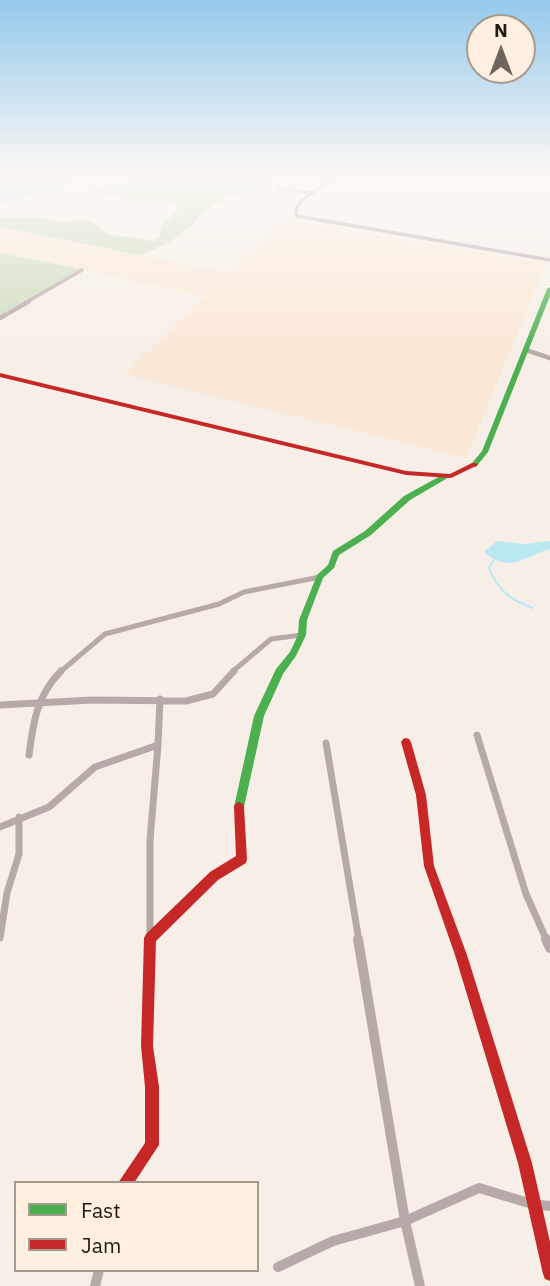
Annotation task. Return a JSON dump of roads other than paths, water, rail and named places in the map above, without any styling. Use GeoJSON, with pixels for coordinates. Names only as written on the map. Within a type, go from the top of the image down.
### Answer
{"type":"FeatureCollection","features":[{"type":"Feature","properties":{"kind":"street"},"geometry":{"type":"LineString","coordinates":[[421,237],[550,260]]}},
{"type":"Feature","properties":{"kind":"street"},"geometry":{"type":"LineString","coordinates":[[0,318],[82,270]]}},
{"type":"Feature","properties":{"kind":"street"},"geometry":{"type":"LineString","coordinates":[[150,938],[214,876],[242,859],[239,806],[259,716],[279,672],[293,654],[302,635],[303,620],[320,577],[331,566],[336,553],[368,533],[407,498],[447,476],[469,471],[485,452],[550,289]]}},
{"type":"Feature","properties":{"kind":"street"},"geometry":{"type":"LineString","coordinates":[[526,350],[550,358]]}},
{"type":"Feature","properties":{"kind":"street"},"geometry":{"type":"LineString","coordinates":[[0,375],[406,473],[447,476]]}},
{"type":"Feature","properties":{"kind":"street"},"geometry":{"type":"LineString","coordinates":[[29,755],[32,723],[52,680],[105,634],[219,604],[244,592],[320,577]]}},
{"type":"Feature","properties":{"kind":"street"},"geometry":{"type":"LineString","coordinates":[[0,705],[160,699],[186,701],[213,694],[225,679],[271,639],[302,635]]}},
{"type":"Feature","properties":{"kind":"street"},"geometry":{"type":"LineString","coordinates":[[126,1181],[152,1145],[152,1087],[147,1046],[150,841],[160,699]]}},
{"type":"Feature","properties":{"kind":"street"},"geometry":{"type":"LineString","coordinates":[[477,735],[526,894],[550,948]]}},
{"type":"Feature","properties":{"kind":"street"},"geometry":{"type":"LineString","coordinates":[[406,742],[421,795],[429,866],[461,956],[525,1163],[532,1204],[550,1274]]}},
{"type":"Feature","properties":{"kind":"street"},"geometry":{"type":"LineString","coordinates":[[326,743],[405,1221],[420,1286]]}},
{"type":"Feature","properties":{"kind":"street"},"geometry":{"type":"LineString","coordinates":[[0,827],[49,807],[95,767],[158,745]]}},
{"type":"Feature","properties":{"kind":"street"},"geometry":{"type":"LineString","coordinates":[[0,938],[6,893],[19,854],[19,817]]}},
{"type":"Feature","properties":{"kind":"street"},"geometry":{"type":"LineString","coordinates":[[278,1267],[333,1241],[405,1221],[478,1188],[532,1204],[550,1206]]}},
{"type":"Feature","properties":{"kind":"water"},"geometry":{"type":"Polygon","coordinates":[[[497,541],[524,544],[550,541],[550,549],[517,562],[502,562],[484,552],[497,541]]]}},
{"type":"Feature","properties":{"kind":"waterway"},"geometry":{"type":"LineString","coordinates":[[494,560],[489,568],[501,589],[518,602],[533,608]]}}]}
